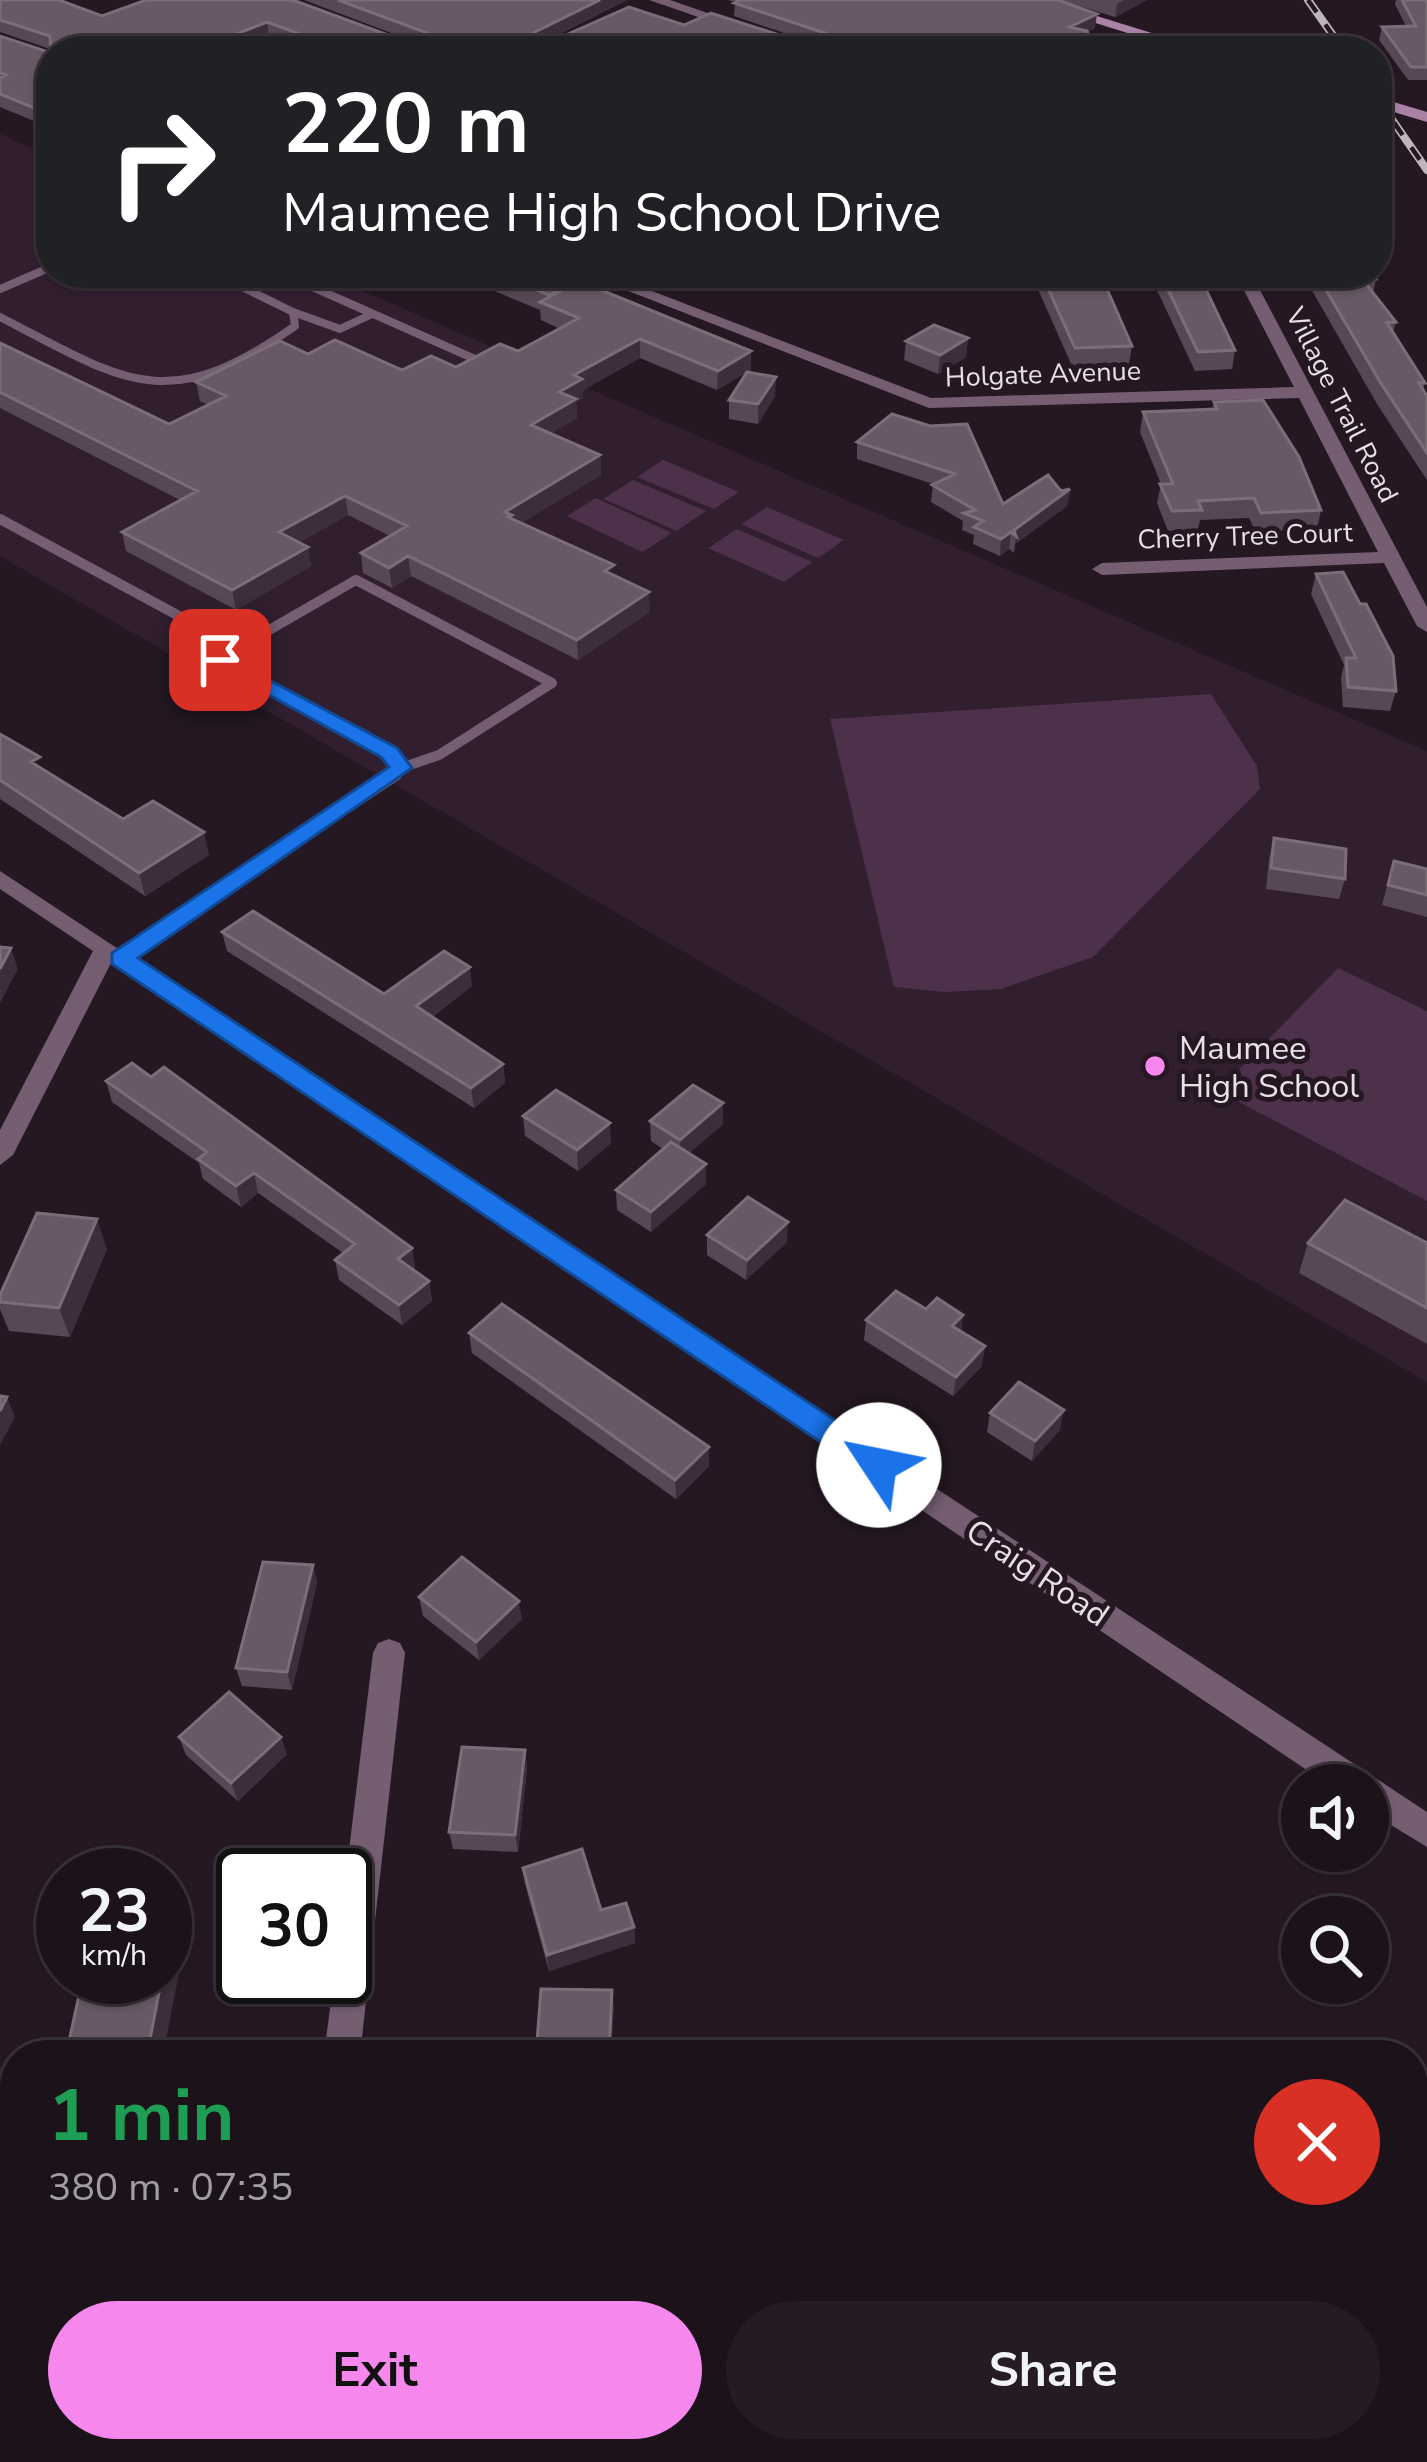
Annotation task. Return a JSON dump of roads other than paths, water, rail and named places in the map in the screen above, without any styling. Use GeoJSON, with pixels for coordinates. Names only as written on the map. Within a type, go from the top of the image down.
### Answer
{"type":"FeatureCollection","features":[{"type":"Feature","properties":{"kind":"street"},"geometry":{"type":"LineString","coordinates":[[634,8],[655,0],[747,29]]}},
{"type":"Feature","properties":{"kind":"street"},"geometry":{"type":"LineString","coordinates":[[1028,0],[1142,36]]}},
{"type":"Feature","properties":{"kind":"street"},"geometry":{"type":"LineString","coordinates":[[1392,106],[1427,117]]}},
{"type":"Feature","properties":{"kind":"street","name":"Holgate Avenue"},"geometry":{"type":"LineString","coordinates":[[629,288],[928,404],[1306,392]]}},
{"type":"Feature","properties":{"kind":"street","name":"Village Trail Road"},"geometry":{"type":"LineString","coordinates":[[1251,288],[1427,626]]}},
{"type":"Feature","properties":{"kind":"street","name":"Cherry Tree Court"},"geometry":{"type":"LineString","coordinates":[[1102,568],[1390,557]]}},
{"type":"Feature","properties":{"kind":"street","name":"Craig Road"},"geometry":{"type":"LineString","coordinates":[[0,878],[1327,1764]]}},
{"type":"Feature","properties":{"kind":"street"},"geometry":{"type":"LineString","coordinates":[[0,1155],[113,954]]}},
{"type":"Feature","properties":{"kind":"street"},"geometry":{"type":"LineString","coordinates":[[344,2040],[389,1653]]}},
{"type":"Feature","properties":{"kind":"street"},"geometry":{"type":"LineString","coordinates":[[1389,1806],[1427,1832]]}},
{"type":"Feature","properties":{"kind":"lane"},"geometry":{"type":"LineString","coordinates":[[0,289],[36,273]]}},
{"type":"Feature","properties":{"kind":"lane"},"geometry":{"type":"LineString","coordinates":[[245,288],[340,329],[372,314]]}},
{"type":"Feature","properties":{"kind":"lane"},"geometry":{"type":"LineString","coordinates":[[314,288],[477,360]]}},
{"type":"Feature","properties":{"kind":"lane"},"geometry":{"type":"LineString","coordinates":[[0,317],[148,384],[207,373],[246,356],[295,326],[293,311]]}},
{"type":"Feature","properties":{"kind":"lane"},"geometry":{"type":"LineString","coordinates":[[0,518],[238,648]]}},
{"type":"Feature","properties":{"kind":"lane"},"geometry":{"type":"LineString","coordinates":[[113,954],[401,768],[439,755],[551,683],[356,580],[220,660],[389,753],[401,768]]}},
{"type":"Feature","properties":{"kind":"railway"},"geometry":{"type":"LineString","coordinates":[[1308,0],[1333,36]]}},
{"type":"Feature","properties":{"kind":"railway"},"geometry":{"type":"LineString","coordinates":[[1392,120],[1427,170]]}},
{"type":"Feature","properties":{"kind":"place","name":"Maumee High School"},"geometry":{"type":"Point","coordinates":[1155,1066]}}]}
